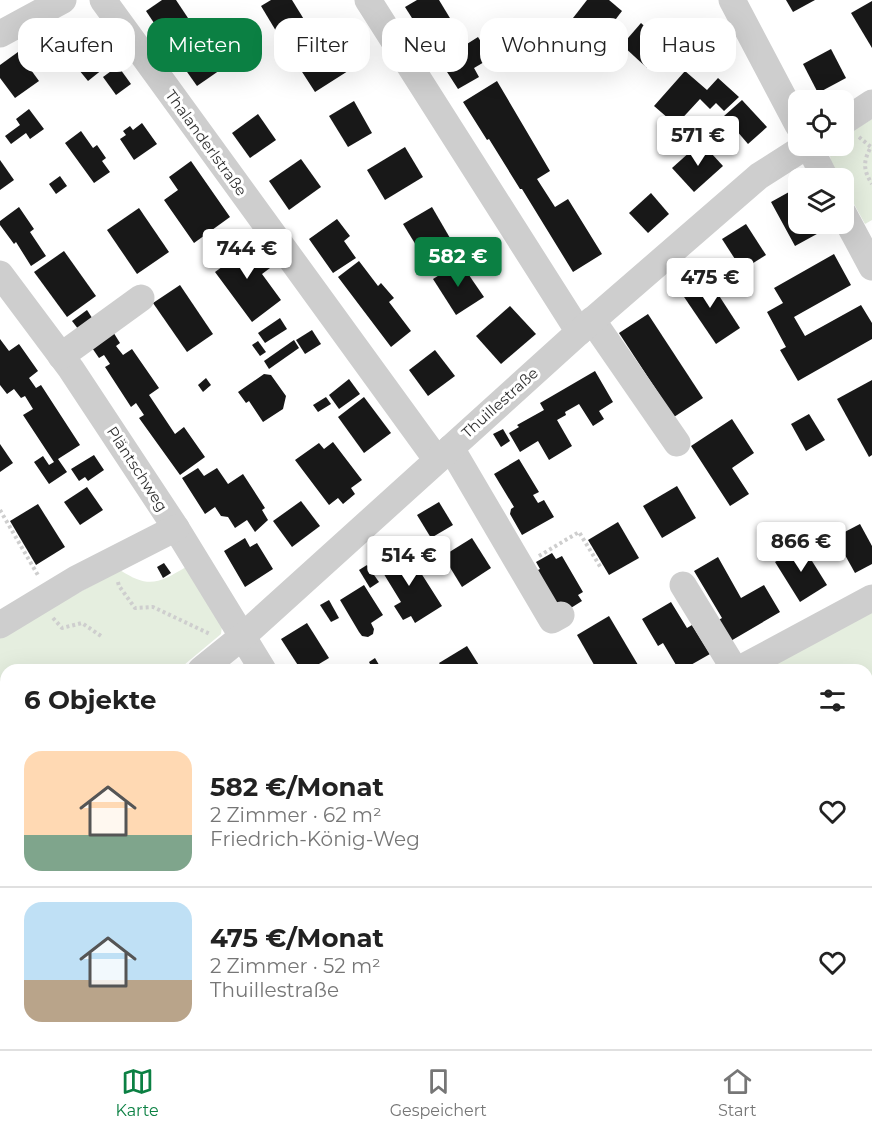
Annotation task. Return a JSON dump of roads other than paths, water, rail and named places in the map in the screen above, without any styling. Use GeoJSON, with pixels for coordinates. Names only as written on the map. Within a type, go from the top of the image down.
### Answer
{"type":"FeatureCollection","features":[{"type":"Feature","properties":{"kind":"street"},"geometry":{"type":"LineString","coordinates":[[0,34],[63,0]]}},
{"type":"Feature","properties":{"kind":"street","name":"Thalanderlstraße"},"geometry":{"type":"LineString","coordinates":[[102,0],[444,454],[521,567],[552,620],[561,615]]}},
{"type":"Feature","properties":{"kind":"street"},"geometry":{"type":"LineString","coordinates":[[368,0],[586,326],[677,443]]}},
{"type":"Feature","properties":{"kind":"street"},"geometry":{"type":"LineString","coordinates":[[732,0],[788,106]]}},
{"type":"Feature","properties":{"kind":"street"},"geometry":{"type":"LineString","coordinates":[[854,115],[872,103]]}},
{"type":"Feature","properties":{"kind":"street","name":"Thuillestraße"},"geometry":{"type":"LineString","coordinates":[[208,664],[586,326],[759,176],[791,156]]}},
{"type":"Feature","properties":{"kind":"street"},"geometry":{"type":"LineString","coordinates":[[854,226],[865,239],[872,267]]}},
{"type":"Feature","properties":{"kind":"street","name":"Pläntschweg"},"geometry":{"type":"LineString","coordinates":[[0,274],[61,356],[176,528],[235,642],[257,664]]}},
{"type":"Feature","properties":{"kind":"street"},"geometry":{"type":"LineString","coordinates":[[61,356],[141,298]]}},
{"type":"Feature","properties":{"kind":"street"},"geometry":{"type":"LineString","coordinates":[[0,625],[76,579],[176,528]]}},
{"type":"Feature","properties":{"kind":"street"},"geometry":{"type":"LineString","coordinates":[[683,585],[733,664]]}},
{"type":"Feature","properties":{"kind":"street"},"geometry":{"type":"LineString","coordinates":[[748,664],[872,598]]}}]}
